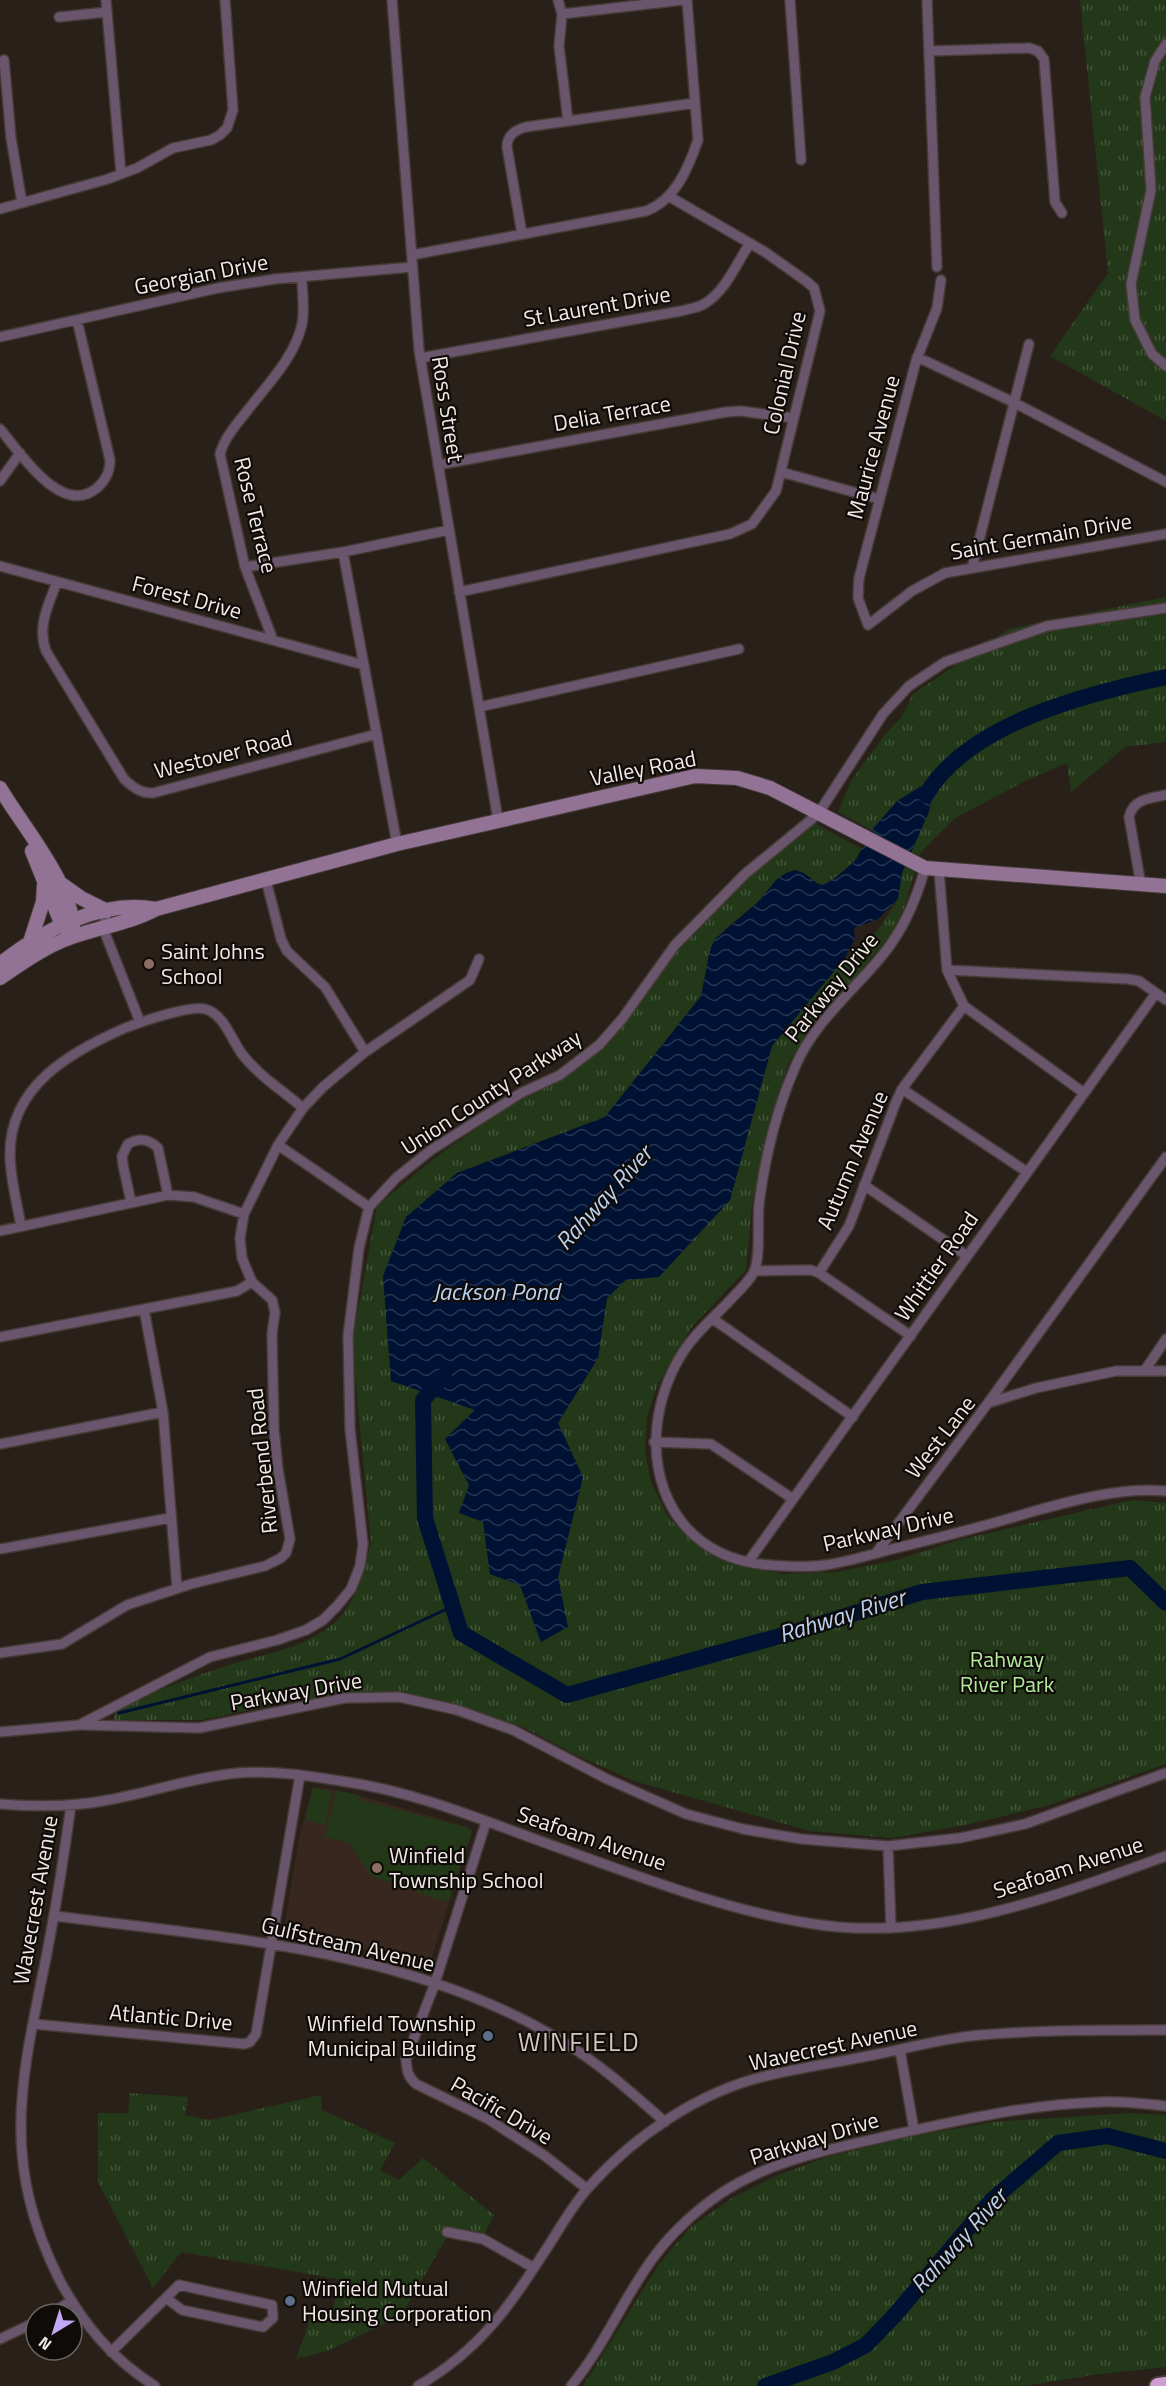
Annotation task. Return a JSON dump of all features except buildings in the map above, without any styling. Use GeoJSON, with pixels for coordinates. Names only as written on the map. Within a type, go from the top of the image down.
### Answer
{"type":"FeatureCollection","features":[{"type":"Feature","properties":{"kind":"highway"},"geometry":{"type":"LineString","coordinates":[[1158,2386],[1166,2385]]}},
{"type":"Feature","properties":{"kind":"street"},"geometry":{"type":"LineString","coordinates":[[106,0],[121,174]]}},
{"type":"Feature","properties":{"kind":"street"},"geometry":{"type":"LineString","coordinates":[[0,209],[121,174],[173,148],[215,138],[227,128],[232,120],[233,110],[225,0]]}},
{"type":"Feature","properties":{"kind":"street","name":"Ross Street"},"geometry":{"type":"LineString","coordinates":[[392,0],[420,358],[498,820]]}},
{"type":"Feature","properties":{"kind":"street"},"geometry":{"type":"LineString","coordinates":[[558,0],[562,14],[559,46],[568,122]]}},
{"type":"Feature","properties":{"kind":"street"},"geometry":{"type":"LineString","coordinates":[[411,255],[646,211],[659,206],[670,197],[698,140],[685,0],[562,14]]}},
{"type":"Feature","properties":{"kind":"street"},"geometry":{"type":"LineString","coordinates":[[790,0],[801,160]]}},
{"type":"Feature","properties":{"kind":"street"},"geometry":{"type":"LineString","coordinates":[[927,0],[937,267]]}},
{"type":"Feature","properties":{"kind":"street"},"geometry":{"type":"LineString","coordinates":[[59,17],[107,12]]}},
{"type":"Feature","properties":{"kind":"street"},"geometry":{"type":"LineString","coordinates":[[1166,44],[1155,61],[1145,97],[1151,190],[1131,284],[1135,320],[1152,354],[1166,366]]}},
{"type":"Feature","properties":{"kind":"street"},"geometry":{"type":"LineString","coordinates":[[929,51],[1029,48],[1038,51],[1044,59],[1056,202],[1062,213]]}},
{"type":"Feature","properties":{"kind":"street"},"geometry":{"type":"LineString","coordinates":[[4,60],[11,138],[22,203]]}},
{"type":"Feature","properties":{"kind":"street"},"geometry":{"type":"LineString","coordinates":[[522,234],[507,140],[518,130],[695,103]]}},
{"type":"Feature","properties":{"kind":"street","name":"Colonial Drive"},"geometry":{"type":"LineString","coordinates":[[459,592],[742,530],[752,525],[776,491],[820,311],[819,300],[814,288],[806,281],[750,243],[670,197]]}},
{"type":"Feature","properties":{"kind":"street","name":"St Laurent Drive"},"geometry":{"type":"LineString","coordinates":[[420,358],[681,311],[702,305],[712,298],[724,284],[750,243]]}},
{"type":"Feature","properties":{"kind":"street","name":"Georgian Drive"},"geometry":{"type":"LineString","coordinates":[[0,337],[218,288],[302,277],[412,267]]}},
{"type":"Feature","properties":{"kind":"street","name":"Rose Terrace"},"geometry":{"type":"LineString","coordinates":[[273,640],[245,567],[220,454],[221,447],[231,432],[279,370],[297,337],[302,322],[302,277]]}},
{"type":"Feature","properties":{"kind":"street","name":"Maurice Avenue"},"geometry":{"type":"LineString","coordinates":[[868,625],[858,598],[859,578],[917,357],[937,308],[940,280]]}},
{"type":"Feature","properties":{"kind":"street"},"geometry":{"type":"LineString","coordinates":[[0,429],[35,473],[49,485],[71,494],[93,491],[110,470],[110,460],[77,320]]}},
{"type":"Feature","properties":{"kind":"street"},"geometry":{"type":"LineString","coordinates":[[972,568],[1029,344]]}},
{"type":"Feature","properties":{"kind":"street"},"geometry":{"type":"LineString","coordinates":[[917,357],[1013,402],[1166,482]]}},
{"type":"Feature","properties":{"kind":"street","name":"Delia Terrace"},"geometry":{"type":"LineString","coordinates":[[438,465],[726,412],[741,411],[794,418]]}},
{"type":"Feature","properties":{"kind":"street"},"geometry":{"type":"LineString","coordinates":[[0,481],[20,453]]}},
{"type":"Feature","properties":{"kind":"street"},"geometry":{"type":"LineString","coordinates":[[781,472],[879,499]]}},
{"type":"Feature","properties":{"kind":"street"},"geometry":{"type":"LineString","coordinates":[[245,567],[343,552],[449,530]]}},
{"type":"Feature","properties":{"kind":"street","name":"Saint Germain Drive"},"geometry":{"type":"LineString","coordinates":[[868,625],[928,581],[945,573],[1166,534]]}},
{"type":"Feature","properties":{"kind":"street"},"geometry":{"type":"LineString","coordinates":[[343,552],[397,844]]}},
{"type":"Feature","properties":{"kind":"street","name":"Forest Drive"},"geometry":{"type":"LineString","coordinates":[[0,566],[363,665]]}},
{"type":"Feature","properties":{"kind":"street","name":"Westover Road"},"geometry":{"type":"LineString","coordinates":[[57,582],[42,626],[42,639],[46,651],[124,779],[135,790],[153,793],[376,735]]}},
{"type":"Feature","properties":{"kind":"street"},"geometry":{"type":"LineString","coordinates":[[818,814],[883,714],[909,686],[945,662],[1047,626],[1166,608]]}},
{"type":"Feature","properties":{"kind":"street"},"geometry":{"type":"LineString","coordinates":[[479,707],[738,649]]}},
{"type":"Feature","properties":{"kind":"street","name":"Valley Road"},"geometry":{"type":"LineString","coordinates":[[0,978],[45,949],[74,936],[142,916],[156,909],[397,844],[696,776],[737,778],[770,788],[920,867],[939,871],[1166,886]]}},
{"type":"Feature","properties":{"kind":"street"},"geometry":{"type":"LineString","coordinates":[[0,788],[59,882],[66,897],[67,923]]}},
{"type":"Feature","properties":{"kind":"street"},"geometry":{"type":"LineString","coordinates":[[1141,885],[1129,817],[1130,811],[1138,802],[1166,795]]}},
{"type":"Feature","properties":{"kind":"street","name":"Union County Parkway"},"geometry":{"type":"LineString","coordinates":[[369,1207],[396,1179],[431,1150],[521,1093],[560,1075],[599,1045],[622,1018],[675,945],[745,874],[818,814]]}},
{"type":"Feature","properties":{"kind":"street"},"geometry":{"type":"LineString","coordinates":[[17,816],[44,880],[74,936]]}},
{"type":"Feature","properties":{"kind":"street","name":"Parkway Drive"},"geometry":{"type":"LineString","coordinates":[[920,867],[913,906],[896,937],[823,1022],[797,1061],[771,1143],[760,1199],[757,1258],[754,1271],[713,1319],[698,1332],[672,1371],[661,1399],[654,1442],[661,1484],[678,1518],[707,1544],[727,1555],[748,1562],[823,1566],[1080,1498],[1149,1489],[1166,1491]]}},
{"type":"Feature","properties":{"kind":"street"},"geometry":{"type":"LineString","coordinates":[[939,871],[947,970],[964,1006],[1084,1093]]}},
{"type":"Feature","properties":{"kind":"street"},"geometry":{"type":"LineString","coordinates":[[30,942],[43,902],[44,880]]}},
{"type":"Feature","properties":{"kind":"street"},"geometry":{"type":"LineString","coordinates":[[266,880],[281,939],[287,951],[325,987],[365,1052]]}},
{"type":"Feature","properties":{"kind":"street"},"geometry":{"type":"LineString","coordinates":[[59,882],[81,898],[107,911],[103,928],[140,1022]]}},
{"type":"Feature","properties":{"kind":"street","name":"Valley Road"},"geometry":{"type":"LineString","coordinates":[[0,964],[6,957],[30,942],[67,923],[107,911],[142,906],[156,909]]}},
{"type":"Feature","properties":{"kind":"street","name":"Riverbend Road"},"geometry":{"type":"LineString","coordinates":[[0,1653],[62,1644],[127,1605],[177,1588],[266,1566],[281,1558],[289,1546],[290,1539],[274,1429],[272,1334],[274,1312],[272,1300],[252,1282],[242,1258],[240,1238],[244,1214],[278,1145],[303,1108],[323,1087],[365,1052],[470,980],[479,959]]}},
{"type":"Feature","properties":{"kind":"street"},"geometry":{"type":"LineString","coordinates":[[947,970],[1128,979],[1139,981],[1166,1000]]}},
{"type":"Feature","properties":{"kind":"street","name":"Whittier Road"},"geometry":{"type":"LineString","coordinates":[[748,1562],[1156,993]]}},
{"type":"Feature","properties":{"kind":"street","name":"Autumn Avenue"},"geometry":{"type":"LineString","coordinates":[[819,1273],[844,1235],[902,1089],[964,1006]]}},
{"type":"Feature","properties":{"kind":"street"},"geometry":{"type":"LineString","coordinates":[[21,1226],[10,1151],[16,1117],[27,1096],[50,1070],[69,1057],[140,1022],[193,1009],[211,1012],[225,1027],[250,1063],[303,1108]]}},
{"type":"Feature","properties":{"kind":"street"},"geometry":{"type":"LineString","coordinates":[[902,1089],[1027,1172]]}},
{"type":"Feature","properties":{"kind":"street"},"geometry":{"type":"LineString","coordinates":[[131,1202],[122,1156],[128,1144],[140,1140],[147,1140],[158,1148],[168,1195]]}},
{"type":"Feature","properties":{"kind":"street"},"geometry":{"type":"LineString","coordinates":[[0,1732],[79,1725],[210,1656],[277,1640],[306,1629],[323,1620],[351,1589],[360,1566],[363,1544],[350,1430],[348,1336],[359,1248],[369,1207],[278,1145]]}},
{"type":"Feature","properties":{"kind":"street"},"geometry":{"type":"LineString","coordinates":[[988,1403],[1166,1157]]}},
{"type":"Feature","properties":{"kind":"street"},"geometry":{"type":"LineString","coordinates":[[864,1185],[967,1256]]}},
{"type":"Feature","properties":{"kind":"street"},"geometry":{"type":"LineString","coordinates":[[0,1231],[168,1195],[194,1197],[244,1214]]}},
{"type":"Feature","properties":{"kind":"street"},"geometry":{"type":"LineString","coordinates":[[754,1271],[811,1270],[819,1273],[911,1336]]}},
{"type":"Feature","properties":{"kind":"street"},"geometry":{"type":"LineString","coordinates":[[0,1337],[237,1291],[252,1282]]}},
{"type":"Feature","properties":{"kind":"street"},"geometry":{"type":"LineString","coordinates":[[144,1309],[163,1412],[177,1588]]}},
{"type":"Feature","properties":{"kind":"street"},"geometry":{"type":"LineString","coordinates":[[713,1319],[853,1417]]}},
{"type":"Feature","properties":{"kind":"street"},"geometry":{"type":"LineString","coordinates":[[1145,1370],[1166,1339]]}},
{"type":"Feature","properties":{"kind":"street","name":"West Lane"},"geometry":{"type":"LineString","coordinates":[[876,1553],[988,1403],[1067,1380],[1116,1371],[1166,1371]]}},
{"type":"Feature","properties":{"kind":"street"},"geometry":{"type":"LineString","coordinates":[[0,1444],[163,1412]]}},
{"type":"Feature","properties":{"kind":"street"},"geometry":{"type":"LineString","coordinates":[[654,1442],[711,1444],[794,1499]]}},
{"type":"Feature","properties":{"kind":"street"},"geometry":{"type":"LineString","coordinates":[[0,1549],[170,1518]]}},
{"type":"Feature","properties":{"kind":"street","name":"Parkway Drive"},"geometry":{"type":"LineString","coordinates":[[79,1725],[199,1728],[345,1698],[399,1697],[457,1710],[513,1730],[607,1779],[686,1814],[743,1829],[801,1839],[888,1846],[960,1838],[1025,1824],[1166,1773]]}},
{"type":"Feature","properties":{"kind":"street","name":"Seafoam Avenue"},"geometry":{"type":"LineString","coordinates":[[0,1804],[71,1805],[108,1800],[211,1776],[272,1772],[349,1782],[406,1794],[666,1885],[757,1912],[815,1924],[891,1928],[993,1913],[1016,1907],[1065,1893],[1166,1856]]}},
{"type":"Feature","properties":{"kind":"street","name":"Atlantic Drive"},"geometry":{"type":"LineString","coordinates":[[33,2024],[244,2044],[250,2042],[256,2034],[300,1776]]}},
{"type":"Feature","properties":{"kind":"street","name":"Wavecrest Avenue"},"geometry":{"type":"LineString","coordinates":[[71,1805],[55,1916],[19,2103],[20,2166],[35,2227],[46,2256],[71,2301],[87,2326],[111,2352],[155,2386]]}},
{"type":"Feature","properties":{"kind":"street","name":"Pacific Drive"},"geometry":{"type":"LineString","coordinates":[[486,1822],[435,1983],[406,2059],[410,2078],[425,2088],[488,2119],[587,2189]]}},
{"type":"Feature","properties":{"kind":"street"},"geometry":{"type":"LineString","coordinates":[[888,1846],[891,1928]]}},
{"type":"Feature","properties":{"kind":"street","name":"Gulfstream Avenue"},"geometry":{"type":"LineString","coordinates":[[55,1916],[272,1943],[376,1966],[435,1983],[500,2009],[562,2041],[621,2083],[665,2122]]}},
{"type":"Feature","properties":{"kind":"street","name":"Wavecrest Avenue"},"geometry":{"type":"LineString","coordinates":[[418,2386],[440,2373],[478,2342],[501,2316],[587,2189],[628,2148],[665,2122],[731,2088],[764,2076],[978,2035],[1071,2030],[1166,2030]]}},
{"type":"Feature","properties":{"kind":"street"},"geometry":{"type":"LineString","coordinates":[[900,2050],[914,2130]]}},
{"type":"Feature","properties":{"kind":"street","name":"Parkway Drive"},"geometry":{"type":"LineString","coordinates":[[571,2386],[659,2251],[678,2229],[711,2201],[748,2178],[829,2150],[914,2130],[1023,2109],[1105,2102],[1166,2106]]}},
{"type":"Feature","properties":{"kind":"street"},"geometry":{"type":"LineString","coordinates":[[447,2232],[483,2239],[534,2268]]}},
{"type":"Feature","properties":{"kind":"street"},"geometry":{"type":"LineString","coordinates":[[111,2352],[179,2285],[272,2305],[273,2318],[263,2327],[182,2310],[166,2298]]}},
{"type":"Feature","properties":{"kind":"street"},"geometry":{"type":"LineString","coordinates":[[0,2339],[24,2328]]}},
{"type":"Feature","properties":{"kind":"shaded area","name":"Winfield Township School"},"geometry":{"type":"Polygon","coordinates":[[[313,1787],[361,1796],[467,1827],[472,1831],[429,1966],[284,1929],[299,1839],[313,1787]]]}},
{"type":"Feature","properties":{"kind":"green space"},"geometry":{"type":"Polygon","coordinates":[[[1080,0],[1166,0],[1166,421],[1050,356],[1108,273],[1080,0]]]}},
{"type":"Feature","properties":{"kind":"green space","name":"Rahway River Park"},"geometry":{"type":"Polygon","coordinates":[[[1166,597],[1166,742],[1125,747],[1071,792],[1067,763],[1023,782],[955,818],[920,853],[905,906],[892,933],[798,1047],[786,1069],[752,1204],[746,1270],[691,1328],[657,1386],[647,1418],[645,1451],[651,1482],[667,1515],[687,1537],[713,1556],[750,1568],[784,1574],[836,1572],[897,1560],[958,1540],[1132,1500],[1166,1503],[1166,1764],[1049,1805],[970,1824],[893,1838],[810,1831],[634,1781],[574,1754],[523,1727],[423,1697],[364,1694],[282,1703],[202,1720],[113,1720],[117,1708],[202,1674],[311,1639],[341,1616],[354,1597],[371,1542],[352,1344],[377,1206],[432,1160],[515,1101],[571,1073],[610,1042],[707,912],[812,822],[862,849],[845,869],[823,885],[814,882],[777,879],[759,901],[725,929],[710,950],[701,996],[605,1117],[457,1173],[391,1380],[475,1410],[445,1439],[469,1485],[483,1522],[490,1574],[520,1585],[541,1642],[567,1627],[558,1577],[583,1477],[558,1423],[598,1358],[607,1298],[626,1280],[659,1276],[730,1200],[772,1046],[845,958],[864,947],[898,899],[902,873],[912,852],[838,812],[851,781],[887,732],[901,718],[913,694],[1009,629],[1166,597]]]}},
{"type":"Feature","properties":{"kind":"green space"},"geometry":{"type":"Polygon","coordinates":[[[313,1787],[332,1792],[325,1825],[305,1820],[313,1787]]]}},
{"type":"Feature","properties":{"kind":"green space"},"geometry":{"type":"Polygon","coordinates":[[[336,1790],[361,1796],[360,1800],[467,1827],[472,1831],[450,1898],[443,1901],[371,1876],[349,1843],[325,1837],[336,1790]]]}},
{"type":"Feature","properties":{"kind":"green space"},"geometry":{"type":"Polygon","coordinates":[[[130,2093],[188,2097],[185,2115],[210,2120],[321,2095],[322,2110],[395,2143],[380,2170],[399,2180],[423,2158],[494,2215],[484,2235],[452,2228],[401,2316],[327,2351],[296,2359],[312,2314],[332,2318],[338,2279],[181,2252],[153,2288],[98,2182],[98,2113],[128,2113],[130,2093]]]}},
{"type":"Feature","properties":{"kind":"green space"},"geometry":{"type":"Polygon","coordinates":[[[1130,2113],[1166,2115],[1166,2367],[1092,2375],[1026,2386],[583,2386],[659,2264],[691,2227],[732,2198],[776,2176],[824,2158],[903,2138],[993,2122],[1130,2113]]]}},
{"type":"Feature","properties":{"kind":"water","name":"Jackson Pond"},"geometry":{"type":"Polygon","coordinates":[[[936,777],[929,812],[902,873],[898,899],[878,919],[854,928],[855,938],[845,958],[772,1046],[730,1200],[659,1277],[626,1280],[607,1298],[598,1358],[558,1423],[583,1477],[558,1577],[568,1627],[541,1642],[520,1585],[490,1574],[483,1522],[459,1513],[469,1485],[445,1439],[475,1410],[391,1381],[383,1276],[406,1217],[457,1173],[605,1117],[701,996],[710,950],[715,939],[759,901],[777,879],[786,873],[795,870],[823,885],[834,879],[856,860],[871,831],[897,801],[936,777]]]}},
{"type":"Feature","properties":{"kind":"waterway","name":"Rahway River"},"geometry":{"type":"LineString","coordinates":[[926,795],[945,770],[970,748],[1000,730],[1067,702],[1166,677]]}},
{"type":"Feature","properties":{"kind":"waterway","name":"Rahway River"},"geometry":{"type":"LineString","coordinates":[[444,1376],[423,1400],[425,1518],[461,1633],[567,1695],[798,1631],[922,1592],[1130,1568],[1166,1603]]}},
{"type":"Feature","properties":{"kind":"waterway"},"geometry":{"type":"LineString","coordinates":[[119,1713],[340,1659],[453,1606]]}},
{"type":"Feature","properties":{"kind":"waterway","name":"Rahway River"},"geometry":{"type":"LineString","coordinates":[[765,2386],[833,2362],[866,2345],[894,2316],[992,2200],[1058,2143],[1108,2136],[1166,2151]]}},
{"type":"Feature","properties":{"kind":"place","name":"Saint Johns School"},"geometry":{"type":"Point","coordinates":[149,964]}},
{"type":"Feature","properties":{"kind":"place","name":"Winfield Township School"},"geometry":{"type":"Point","coordinates":[377,1868]}},
{"type":"Feature","properties":{"kind":"place","name":"Winfield Township Municipal Building"},"geometry":{"type":"Point","coordinates":[488,2036]}},
{"type":"Feature","properties":{"kind":"place","name":"Winfield Mutual Housing Corporation"},"geometry":{"type":"Point","coordinates":[290,2301]}},
{"type":"Feature","properties":{"kind":"district","name":"WINFIELD"},"geometry":{"type":"Point","coordinates":[579,2042]}}]}
